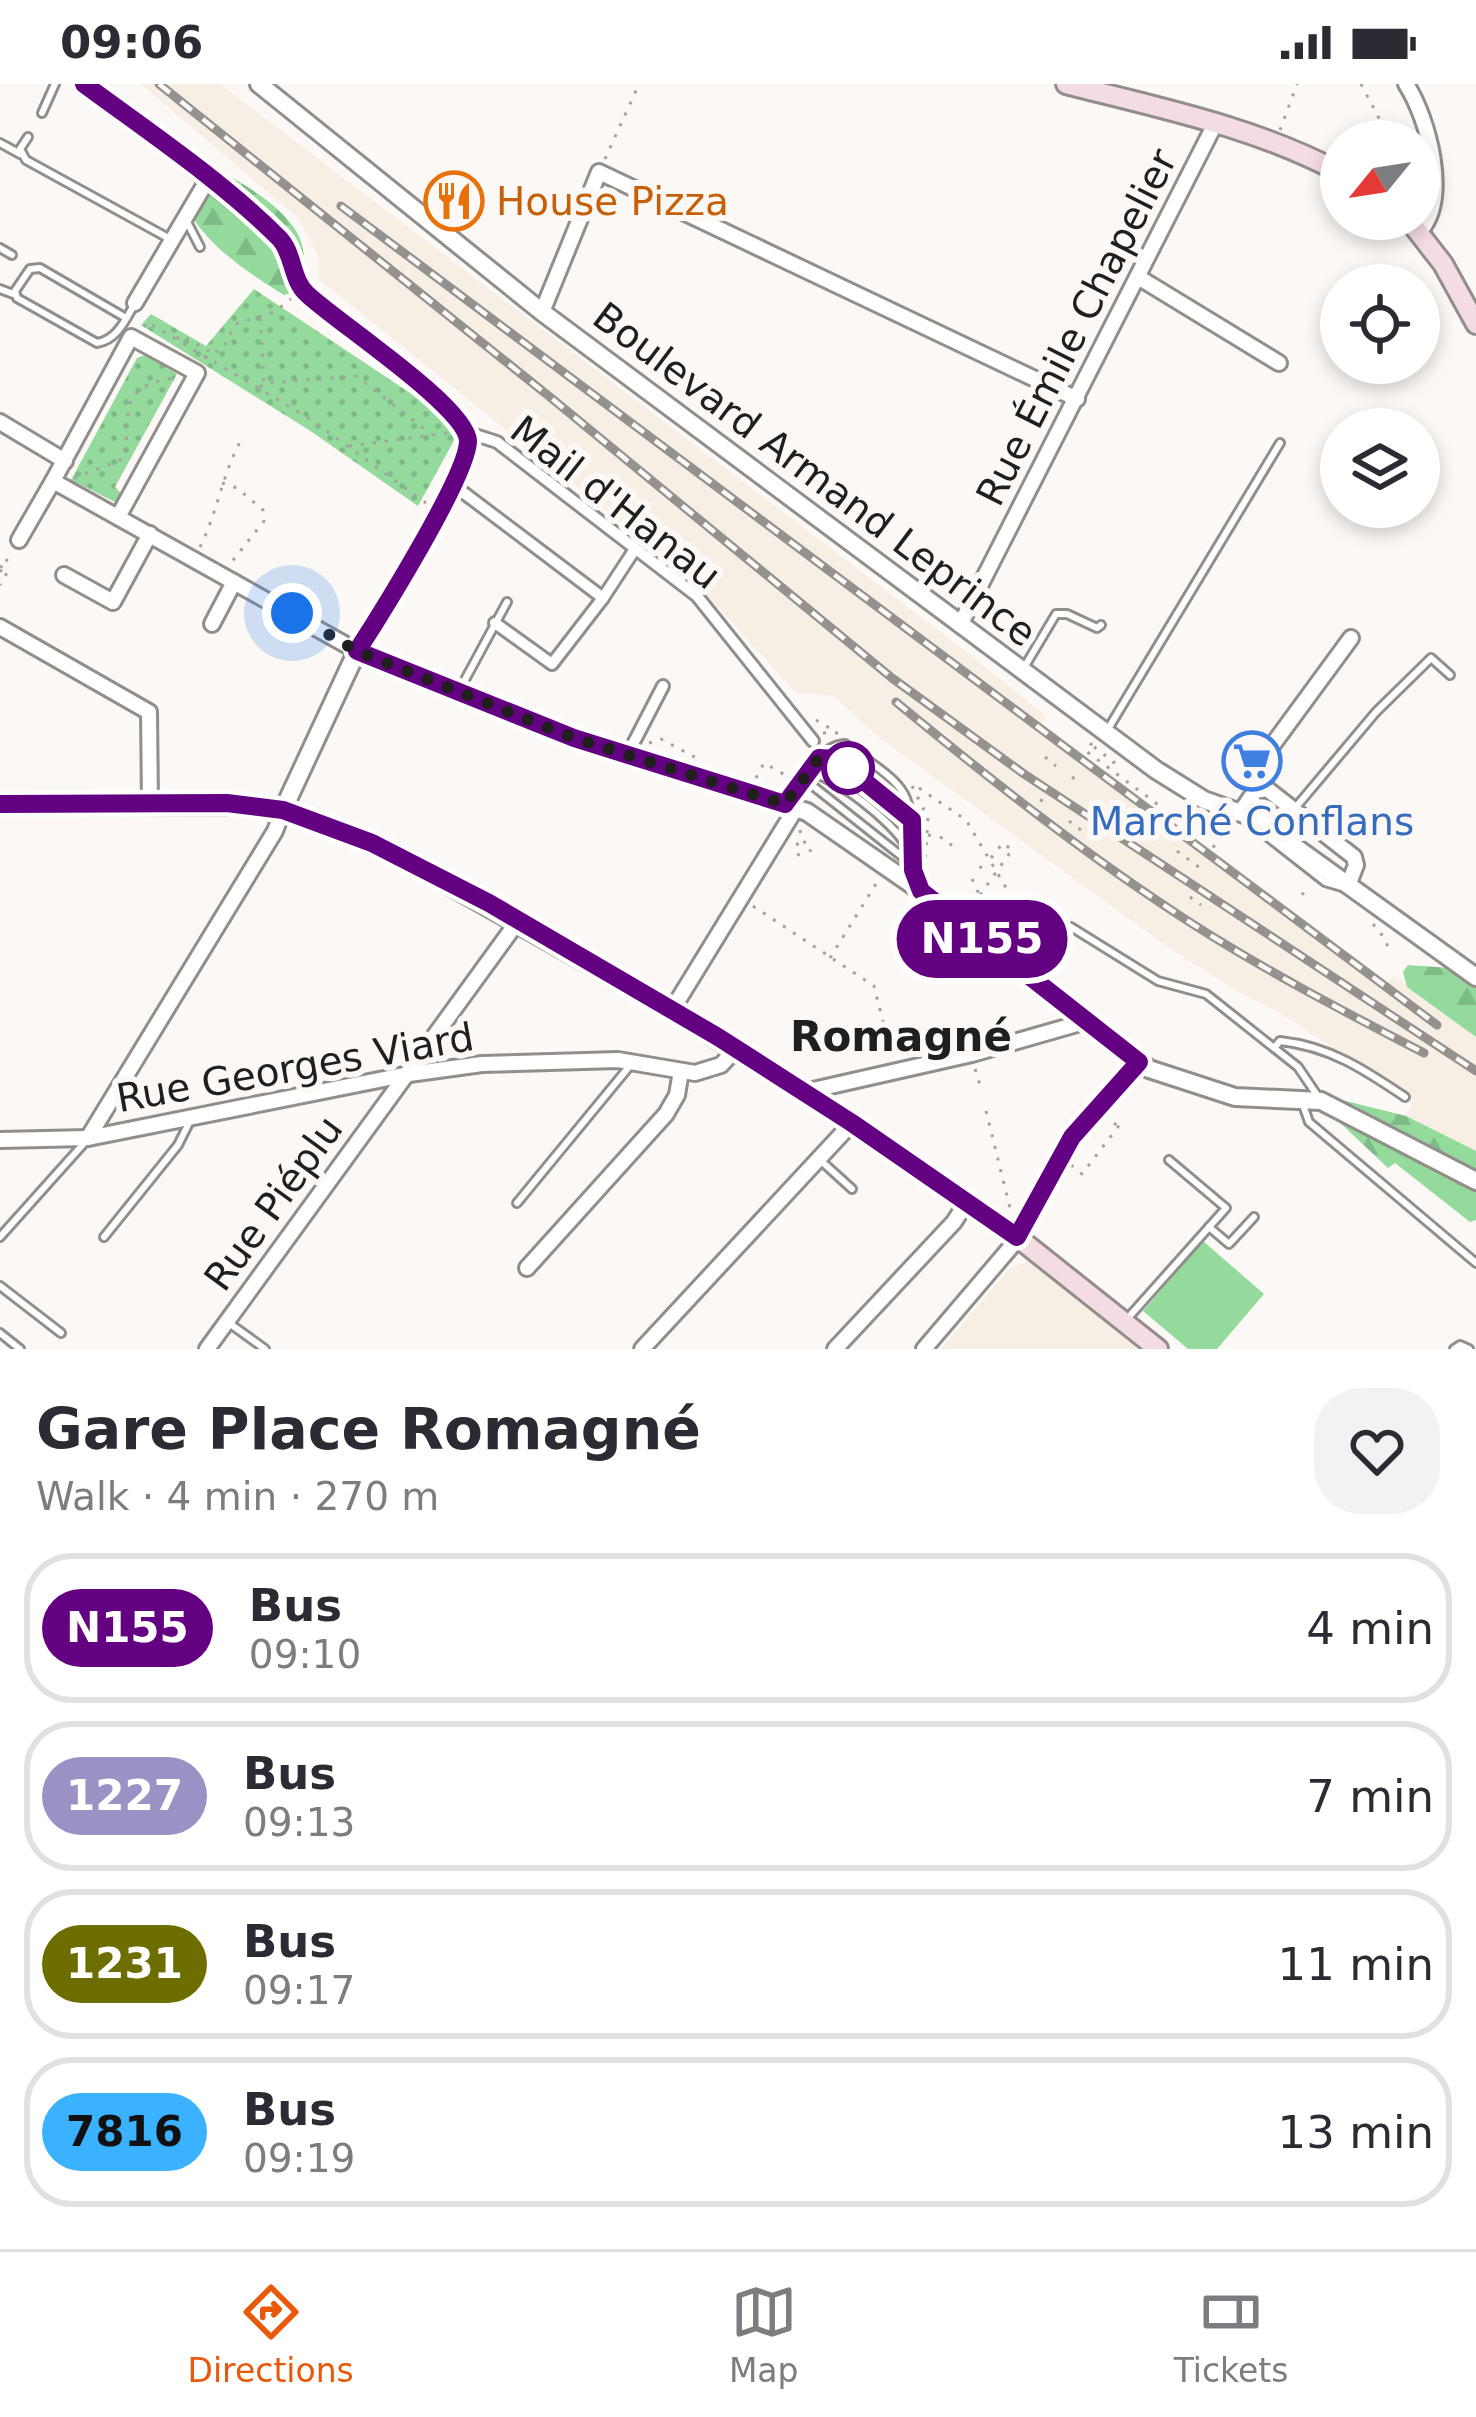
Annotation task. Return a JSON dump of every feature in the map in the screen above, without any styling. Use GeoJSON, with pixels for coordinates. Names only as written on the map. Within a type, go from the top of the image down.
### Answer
{"type":"FeatureCollection","features":[{"type":"Feature","properties":{"kind":"main road"},"geometry":{"type":"LineString","coordinates":[[1066,84],[1216,122],[1320,163]]}},
{"type":"Feature","properties":{"kind":"main road"},"geometry":{"type":"LineString","coordinates":[[1423,240],[1476,324]]}},
{"type":"Feature","properties":{"kind":"main road"},"geometry":{"type":"LineString","coordinates":[[0,804],[227,803],[283,810],[394,853],[672,1010],[852,1123],[1017,1237],[1158,1349]]}},
{"type":"Feature","properties":{"kind":"street"},"geometry":{"type":"LineString","coordinates":[[84,84],[284,242],[302,290],[423,386],[454,414],[466,433],[466,452],[452,484],[388,604],[357,651],[274,831],[88,1138]]}},
{"type":"Feature","properties":{"kind":"street","name":"Boulevard Armand Leprince"},"geometry":{"type":"LineString","coordinates":[[259,84],[542,312],[960,625],[1204,800],[1251,799],[1256,818],[1476,977]]}},
{"type":"Feature","properties":{"kind":"street"},"geometry":{"type":"LineString","coordinates":[[1406,84],[1424,120]]}},
{"type":"Feature","properties":{"kind":"street","name":"Rue Émile Chapelier"},"geometry":{"type":"LineString","coordinates":[[960,625],[1216,122]]}},
{"type":"Feature","properties":{"kind":"street"},"geometry":{"type":"LineString","coordinates":[[542,312],[599,172],[1077,399]]}},
{"type":"Feature","properties":{"kind":"street"},"geometry":{"type":"LineString","coordinates":[[135,303],[208,179]]}},
{"type":"Feature","properties":{"kind":"street"},"geometry":{"type":"LineString","coordinates":[[1138,277],[1279,363]]}},
{"type":"Feature","properties":{"kind":"street"},"geometry":{"type":"LineString","coordinates":[[19,540],[131,337],[197,373],[118,517]]}},
{"type":"Feature","properties":{"kind":"street"},"geometry":{"type":"LineString","coordinates":[[0,422],[118,517],[357,651],[574,738],[791,806],[835,827],[1139,1062],[1166,1076],[1235,1097],[1321,1100],[1476,1181]]}},
{"type":"Feature","properties":{"kind":"street","name":"Mail d'Hanau"},"geometry":{"type":"LineString","coordinates":[[466,433],[497,442],[697,596],[813,741]]}},
{"type":"Feature","properties":{"kind":"street"},"geometry":{"type":"LineString","coordinates":[[452,484],[604,598]]}},
{"type":"Feature","properties":{"kind":"street"},"geometry":{"type":"LineString","coordinates":[[64,575],[113,602],[150,535]]}},
{"type":"Feature","properties":{"kind":"street"},"geometry":{"type":"LineString","coordinates":[[495,623],[552,664],[635,549]]}},
{"type":"Feature","properties":{"kind":"street"},"geometry":{"type":"LineString","coordinates":[[212,624],[228,579]]}},
{"type":"Feature","properties":{"kind":"street"},"geometry":{"type":"LineString","coordinates":[[0,627],[149,712],[150,805]]}},
{"type":"Feature","properties":{"kind":"street"},"geometry":{"type":"LineString","coordinates":[[1348,886],[1354,857],[1300,815],[1251,799],[1271,747],[1351,638]]}},
{"type":"Feature","properties":{"kind":"street"},"geometry":{"type":"LineString","coordinates":[[633,744],[663,686]]}},
{"type":"Feature","properties":{"kind":"street"},"geometry":{"type":"LineString","coordinates":[[672,1010],[742,898],[791,806]]}},
{"type":"Feature","properties":{"kind":"street","name":"Rue Piéplu"},"geometry":{"type":"LineString","coordinates":[[206,1349],[518,921]]}},
{"type":"Feature","properties":{"kind":"street"},"geometry":{"type":"LineString","coordinates":[[804,1092],[972,1054],[1084,1018]]}},
{"type":"Feature","properties":{"kind":"street"},"geometry":{"type":"LineString","coordinates":[[527,1268],[666,1114],[677,1095],[681,1071],[712,1070],[736,1049]]}},
{"type":"Feature","properties":{"kind":"street","name":"Rue Georges Viard"},"geometry":{"type":"LineString","coordinates":[[0,1140],[88,1138],[409,1074],[482,1064],[634,1062],[681,1071]]}},
{"type":"Feature","properties":{"kind":"street"},"geometry":{"type":"LineString","coordinates":[[924,1349],[1017,1237],[1082,1125],[1139,1062]]}},
{"type":"Feature","properties":{"kind":"street"},"geometry":{"type":"LineString","coordinates":[[642,1349],[852,1123]]}},
{"type":"Feature","properties":{"kind":"street"},"geometry":{"type":"LineString","coordinates":[[835,1349],[954,1222],[966,1203]]}},
{"type":"Feature","properties":{"kind":"lane"},"geometry":{"type":"LineString","coordinates":[[42,113],[56,84]]}},
{"type":"Feature","properties":{"kind":"lane"},"geometry":{"type":"LineString","coordinates":[[20,154],[28,137]]}},
{"type":"Feature","properties":{"kind":"lane"},"geometry":{"type":"LineString","coordinates":[[0,143],[170,239]]}},
{"type":"Feature","properties":{"kind":"lane"},"geometry":{"type":"LineString","coordinates":[[184,216],[200,247]]}},
{"type":"Feature","properties":{"kind":"lane"},"geometry":{"type":"LineString","coordinates":[[0,248],[12,255]]}},
{"type":"Feature","properties":{"kind":"lane"},"geometry":{"type":"LineString","coordinates":[[16,295],[21,278],[30,269],[40,268],[126,318]]}},
{"type":"Feature","properties":{"kind":"lane"},"geometry":{"type":"LineString","coordinates":[[0,290],[97,343],[113,337],[135,303]]}},
{"type":"Feature","properties":{"kind":"lane"},"geometry":{"type":"LineString","coordinates":[[1106,732],[1280,442]]}},
{"type":"Feature","properties":{"kind":"lane"},"geometry":{"type":"LineString","coordinates":[[458,692],[507,602]]}},
{"type":"Feature","properties":{"kind":"lane"},"geometry":{"type":"LineString","coordinates":[[1023,670],[1056,614],[1067,614],[1092,627],[1102,625]]}},
{"type":"Feature","properties":{"kind":"lane"},"geometry":{"type":"LineString","coordinates":[[1300,815],[1376,712],[1431,658],[1450,675]]}},
{"type":"Feature","properties":{"kind":"lane"},"geometry":{"type":"LineString","coordinates":[[791,806],[800,782],[819,758],[830,747],[845,744],[906,793],[913,870]]}},
{"type":"Feature","properties":{"kind":"lane"},"geometry":{"type":"LineString","coordinates":[[819,758],[837,759],[912,820]]}},
{"type":"Feature","properties":{"kind":"lane"},"geometry":{"type":"LineString","coordinates":[[807,772],[829,779],[885,821],[904,843],[921,891]]}},
{"type":"Feature","properties":{"kind":"lane"},"geometry":{"type":"LineString","coordinates":[[800,782],[813,786],[902,854],[913,870]]}},
{"type":"Feature","properties":{"kind":"lane"},"geometry":{"type":"LineString","coordinates":[[1071,927],[1158,981],[1206,994],[1298,1067],[1321,1100]]}},
{"type":"Feature","properties":{"kind":"lane"},"geometry":{"type":"LineString","coordinates":[[1274,1048],[1280,1041],[1313,1044],[1405,1097]]}},
{"type":"Feature","properties":{"kind":"lane"},"geometry":{"type":"LineString","coordinates":[[517,1203],[634,1062]]}},
{"type":"Feature","properties":{"kind":"lane"},"geometry":{"type":"LineString","coordinates":[[1301,1099],[1309,1122],[1476,1263]]}},
{"type":"Feature","properties":{"kind":"lane"},"geometry":{"type":"LineString","coordinates":[[104,1237],[178,1145],[192,1118]]}},
{"type":"Feature","properties":{"kind":"lane"},"geometry":{"type":"LineString","coordinates":[[0,1237],[88,1138]]}},
{"type":"Feature","properties":{"kind":"lane"},"geometry":{"type":"LineString","coordinates":[[818,1158],[852,1189]]}},
{"type":"Feature","properties":{"kind":"lane"},"geometry":{"type":"LineString","coordinates":[[1125,1322],[1226,1208],[1169,1160]]}},
{"type":"Feature","properties":{"kind":"lane"},"geometry":{"type":"LineString","coordinates":[[1209,1227],[1229,1244],[1254,1217]]}},
{"type":"Feature","properties":{"kind":"lane"},"geometry":{"type":"LineString","coordinates":[[0,1286],[61,1333]]}},
{"type":"Feature","properties":{"kind":"lane"},"geometry":{"type":"LineString","coordinates":[[226,1322],[265,1349]]}},
{"type":"Feature","properties":{"kind":"lane"},"geometry":{"type":"LineString","coordinates":[[0,1334],[20,1349]]}},
{"type":"Feature","properties":{"kind":"lane"},"geometry":{"type":"LineString","coordinates":[[1454,1349],[1460,1345],[1469,1349]]}},
{"type":"Feature","properties":{"kind":"path"},"geometry":{"type":"LineString","coordinates":[[599,172],[639,84]]}},
{"type":"Feature","properties":{"kind":"path"},"geometry":{"type":"LineString","coordinates":[[1275,143],[1297,84]]}},
{"type":"Feature","properties":{"kind":"path"},"geometry":{"type":"LineString","coordinates":[[1361,84],[1379,120]]}},
{"type":"Feature","properties":{"kind":"path"},"geometry":{"type":"LineString","coordinates":[[58,472],[70,479],[123,459],[127,438],[123,425],[133,398],[146,386],[197,373],[211,352],[224,347],[235,324],[274,312],[302,290]]}},
{"type":"Feature","properties":{"kind":"path"},"geometry":{"type":"LineString","coordinates":[[260,316],[265,382]]}},
{"type":"Feature","properties":{"kind":"path"},"geometry":{"type":"LineString","coordinates":[[137,340],[147,322],[259,388],[437,511]]}},
{"type":"Feature","properties":{"kind":"path"},"geometry":{"type":"LineString","coordinates":[[176,340],[180,335],[211,352]]}},
{"type":"Feature","properties":{"kind":"path"},"geometry":{"type":"LineString","coordinates":[[259,388],[265,382],[356,376],[431,434]]}},
{"type":"Feature","properties":{"kind":"path"},"geometry":{"type":"LineString","coordinates":[[347,446],[466,433]]}},
{"type":"Feature","properties":{"kind":"path"},"geometry":{"type":"LineString","coordinates":[[194,560],[211,526],[239,442]]}},
{"type":"Feature","properties":{"kind":"path"},"geometry":{"type":"LineString","coordinates":[[222,483],[237,488],[263,510],[264,521],[228,579]]}},
{"type":"Feature","properties":{"kind":"path"},"geometry":{"type":"LineString","coordinates":[[0,550],[10,555],[1,568],[8,571],[0,585]]}},
{"type":"Feature","properties":{"kind":"path"},"geometry":{"type":"LineString","coordinates":[[797,721],[807,717],[835,731]]}},
{"type":"Feature","properties":{"kind":"path"},"geometry":{"type":"LineString","coordinates":[[633,744],[661,740],[700,760]]}},
{"type":"Feature","properties":{"kind":"path"},"geometry":{"type":"LineString","coordinates":[[1088,740],[1092,743],[1086,751],[1216,848],[1219,840],[1208,833],[1213,827],[1220,833]]}},
{"type":"Feature","properties":{"kind":"path"},"geometry":{"type":"LineString","coordinates":[[1094,747],[1114,762],[1109,768]]}},
{"type":"Feature","properties":{"kind":"path"},"geometry":{"type":"LineString","coordinates":[[1045,757],[1056,766]]}},
{"type":"Feature","properties":{"kind":"path"},"geometry":{"type":"LineString","coordinates":[[750,783],[764,763],[789,777]]}},
{"type":"Feature","properties":{"kind":"path"},"geometry":{"type":"LineString","coordinates":[[915,789],[921,788],[967,820],[1018,908],[1017,915],[1000,913],[980,897],[972,879]]}},
{"type":"Feature","properties":{"kind":"path"},"geometry":{"type":"LineString","coordinates":[[1069,821],[1082,830]]}},
{"type":"Feature","properties":{"kind":"path"},"geometry":{"type":"LineString","coordinates":[[928,835],[943,838],[956,849]]}},
{"type":"Feature","properties":{"kind":"path"},"geometry":{"type":"LineString","coordinates":[[799,856],[795,847],[802,840],[811,847],[810,852]]}},
{"type":"Feature","properties":{"kind":"path"},"geometry":{"type":"LineString","coordinates":[[969,914],[1013,848],[1003,843],[980,871],[984,865]]}},
{"type":"Feature","properties":{"kind":"path"},"geometry":{"type":"LineString","coordinates":[[1177,851],[1200,868]]}},
{"type":"Feature","properties":{"kind":"path"},"geometry":{"type":"LineString","coordinates":[[829,959],[882,875]]}},
{"type":"Feature","properties":{"kind":"path"},"geometry":{"type":"LineString","coordinates":[[1302,895],[1313,880]]}},
{"type":"Feature","properties":{"kind":"path"},"geometry":{"type":"LineString","coordinates":[[1190,897],[1201,905]]}},
{"type":"Feature","properties":{"kind":"path"},"geometry":{"type":"LineString","coordinates":[[742,898],[874,986],[896,1072]]}},
{"type":"Feature","properties":{"kind":"path"},"geometry":{"type":"LineString","coordinates":[[1372,922],[1386,940],[1389,953]]}},
{"type":"Feature","properties":{"kind":"path"},"geometry":{"type":"LineString","coordinates":[[921,950],[946,943],[954,975],[961,973],[959,951],[965,939]]}},
{"type":"Feature","properties":{"kind":"path"},"geometry":{"type":"LineString","coordinates":[[972,1054],[980,1085]]}},
{"type":"Feature","properties":{"kind":"path"},"geometry":{"type":"LineString","coordinates":[[986,1111],[1017,1237]]}},
{"type":"Feature","properties":{"kind":"path"},"geometry":{"type":"LineString","coordinates":[[1060,1156],[1082,1174],[1118,1125]]}},
{"type":"Feature","properties":{"kind":"shaded area"},"geometry":{"type":"Polygon","coordinates":[[[141,84],[220,84],[963,649],[1046,716],[1042,723],[1388,982],[1394,976],[1476,1037],[1476,1151],[1406,1116],[1413,1101],[1280,1013],[1165,945],[880,738],[833,696],[795,692],[698,585],[319,279],[319,258],[298,218],[141,84]]]}},
{"type":"Feature","properties":{"kind":"shaded area"},"geometry":{"type":"Polygon","coordinates":[[[1032,1260],[1138,1349],[941,1349],[1010,1268],[1032,1260]]]}},
{"type":"Feature","properties":{"kind":"green space"},"geometry":{"type":"Polygon","coordinates":[[[233,178],[276,208],[300,238],[302,290],[284,295],[258,278],[221,250],[191,215],[202,190],[233,178]]]}},
{"type":"Feature","properties":{"kind":"green space"},"geometry":{"type":"Polygon","coordinates":[[[254,289],[440,413],[456,437],[418,506],[309,430],[141,325],[151,314],[206,346],[254,289]]]}},
{"type":"Feature","properties":{"kind":"green space"},"geometry":{"type":"Polygon","coordinates":[[[145,355],[177,374],[115,487],[122,494],[117,503],[71,480],[137,358],[145,355]]]}},
{"type":"Feature","properties":{"kind":"green space"},"geometry":{"type":"Polygon","coordinates":[[[1408,965],[1450,968],[1476,986],[1476,1037],[1407,987],[1403,972],[1408,965]]]}},
{"type":"Feature","properties":{"kind":"green space"},"geometry":{"type":"Polygon","coordinates":[[[1338,1099],[1406,1116],[1476,1151],[1476,1220],[1470,1222],[1395,1163],[1388,1168],[1335,1118],[1338,1099]]]}},
{"type":"Feature","properties":{"kind":"green space"},"geometry":{"type":"Polygon","coordinates":[[[1203,1241],[1264,1294],[1217,1349],[1188,1349],[1143,1311],[1203,1241]]]}},
{"type":"Feature","properties":{"kind":"railway"},"geometry":{"type":"LineString","coordinates":[[159,84],[892,678],[1024,774],[1476,1071]]}},
{"type":"Feature","properties":{"kind":"railway"},"geometry":{"type":"LineString","coordinates":[[341,206],[1437,1025]]}},
{"type":"Feature","properties":{"kind":"railway"},"geometry":{"type":"LineString","coordinates":[[896,702],[1040,817],[1152,897],[1219,941],[1424,1053]]}},
{"type":"Feature","properties":{"kind":"bus line","name":"N155"},"geometry":{"type":"LineString","coordinates":[[0,804],[227,803],[283,810],[372,843],[489,903],[718,1037],[1017,1237],[1072,1137],[1139,1062],[921,891],[913,870],[912,820],[837,759],[819,758],[785,804],[574,738],[357,651],[388,604],[452,484],[466,452],[468,439],[462,424],[423,386],[302,290],[284,242],[84,84]]}},
{"type":"Feature","properties":{"kind":"place","name":"House Pizza"},"geometry":{"type":"Point","coordinates":[454,201]}},
{"type":"Feature","properties":{"kind":"place","name":"Marché Conflans"},"geometry":{"type":"Point","coordinates":[1252,761]}},
{"type":"Feature","properties":{"kind":"district","name":"Romagné"},"geometry":{"type":"Point","coordinates":[901,1036]}},
{"type":"Feature","properties":{"kind":"route"},"geometry":{"type":"LineString","coordinates":[[292,613],[386,664],[574,738],[785,804],[819,758],[837,759],[848,768]]}}]}
